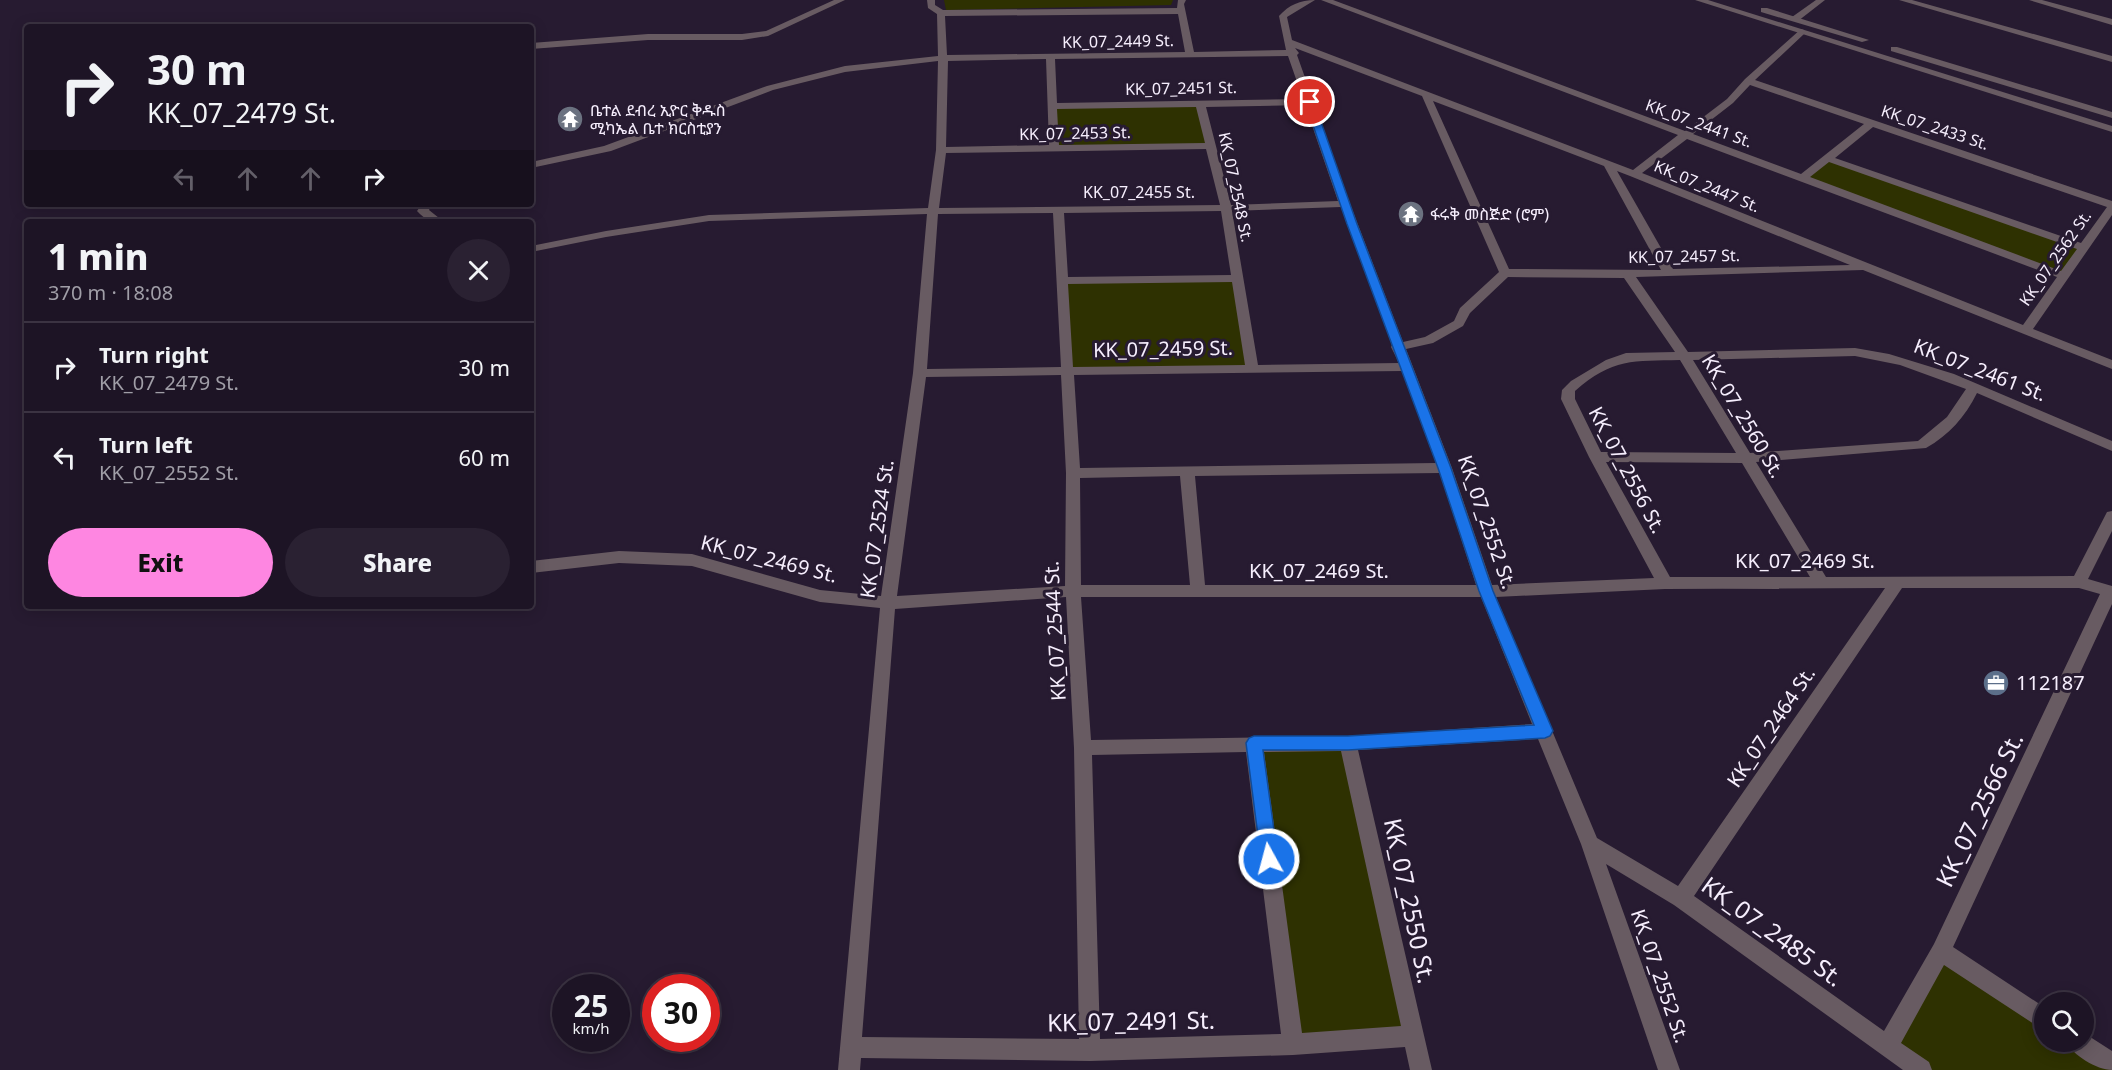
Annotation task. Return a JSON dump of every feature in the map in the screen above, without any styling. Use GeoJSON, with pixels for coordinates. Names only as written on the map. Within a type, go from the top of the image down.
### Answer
{"type":"FeatureCollection","features":[{"type":"Feature","properties":{"kind":"street"},"geometry":{"type":"LineString","coordinates":[[534,46],[648,37],[742,37],[768,33],[841,0]]}},
{"type":"Feature","properties":{"kind":"street"},"geometry":{"type":"LineString","coordinates":[[931,0],[931,6],[941,13],[1180,11]]}},
{"type":"Feature","properties":{"kind":"street"},"geometry":{"type":"LineString","coordinates":[[1182,0],[1179,4],[1180,11],[1190,55]]}},
{"type":"Feature","properties":{"kind":"street","name":"KK_07_2552 St."},"geometry":{"type":"LineString","coordinates":[[1311,0],[1282,16],[1288,42],[1294,53],[1397,347],[1445,468],[1486,591],[1590,844],[1669,1070]]}},
{"type":"Feature","properties":{"kind":"street","name":"KK_07_2441 St."},"geometry":{"type":"LineString","coordinates":[[1325,0],[2062,275]]}},
{"type":"Feature","properties":{"kind":"street"},"geometry":{"type":"LineString","coordinates":[[1699,0],[2112,129]]}},
{"type":"Feature","properties":{"kind":"street"},"geometry":{"type":"LineString","coordinates":[[1733,0],[1874,43]]}},
{"type":"Feature","properties":{"kind":"street"},"geometry":{"type":"LineString","coordinates":[[1795,19],[1821,0]]}},
{"type":"Feature","properties":{"kind":"street"},"geometry":{"type":"LineString","coordinates":[[1903,0],[2112,59]]}},
{"type":"Feature","properties":{"kind":"street"},"geometry":{"type":"LineString","coordinates":[[2033,0],[2111,21]]}},
{"type":"Feature","properties":{"kind":"street"},"geometry":{"type":"LineString","coordinates":[[1756,18],[1768,11]]}},
{"type":"Feature","properties":{"kind":"street","name":"KK_07_2524 St."},"geometry":{"type":"LineString","coordinates":[[849,1070],[888,603],[920,373],[933,211],[941,150],[943,58],[941,13]]}},
{"type":"Feature","properties":{"kind":"street"},"geometry":{"type":"LineString","coordinates":[[1634,174],[1689,135],[1730,101],[1801,32]]}},
{"type":"Feature","properties":{"kind":"street","name":"KK_07_2447 St."},"geometry":{"type":"LineString","coordinates":[[1288,42],[1634,174],[1864,268],[2112,364]]}},
{"type":"Feature","properties":{"kind":"street"},"geometry":{"type":"LineString","coordinates":[[1885,46],[2112,115]]}},
{"type":"Feature","properties":{"kind":"street","name":"KK_07_2449 St."},"geometry":{"type":"LineString","coordinates":[[534,164],[607,149],[796,80],[845,69],[943,58],[1294,53]]}},
{"type":"Feature","properties":{"kind":"street"},"geometry":{"type":"LineString","coordinates":[[1050,56],[1054,148]]}},
{"type":"Feature","properties":{"kind":"street","name":"KK_07_2433 St."},"geometry":{"type":"LineString","coordinates":[[1748,81],[1873,122],[2112,206]]}},
{"type":"Feature","properties":{"kind":"street"},"geometry":{"type":"LineString","coordinates":[[1397,347],[1430,340],[1459,323],[1464,311],[1505,273],[1425,93]]}},
{"type":"Feature","properties":{"kind":"street","name":"KK_07_2451 St."},"geometry":{"type":"LineString","coordinates":[[1053,106],[1310,102]]}},
{"type":"Feature","properties":{"kind":"street","name":"KK_07_2548 St."},"geometry":{"type":"LineString","coordinates":[[1200,103],[1226,208],[1252,368]]}},
{"type":"Feature","properties":{"kind":"street"},"geometry":{"type":"LineString","coordinates":[[1803,178],[1873,122]]}},
{"type":"Feature","properties":{"kind":"street","name":"KK_07_2453 St."},"geometry":{"type":"LineString","coordinates":[[941,150],[1210,146]]}},
{"type":"Feature","properties":{"kind":"street"},"geometry":{"type":"LineString","coordinates":[[1826,158],[2082,247]]}},
{"type":"Feature","properties":{"kind":"street"},"geometry":{"type":"LineString","coordinates":[[1608,164],[1669,273]]}},
{"type":"Feature","properties":{"kind":"street","name":"KK_07_2455 St."},"geometry":{"type":"LineString","coordinates":[[534,248],[606,234],[709,218],[933,211],[1226,208],[1345,204]]}},
{"type":"Feature","properties":{"kind":"street","name":"KK_07_2562 St."},"geometry":{"type":"LineString","coordinates":[[2026,329],[2112,206]]}},
{"type":"Feature","properties":{"kind":"street"},"geometry":{"type":"LineString","coordinates":[[425,207],[423,211],[434,219]]}},
{"type":"Feature","properties":{"kind":"street","name":"KK_07_2544 St."},"geometry":{"type":"LineString","coordinates":[[1058,209],[1073,473],[1073,591],[1083,748],[1090,1050]]}},
{"type":"Feature","properties":{"kind":"street","name":"KK_07_2457 St."},"geometry":{"type":"LineString","coordinates":[[1505,273],[1628,274],[1864,268]]}},
{"type":"Feature","properties":{"kind":"street","name":"KK_07_2560 St."},"geometry":{"type":"LineString","coordinates":[[1628,274],[1685,357],[1821,581]]}},
{"type":"Feature","properties":{"kind":"street"},"geometry":{"type":"LineString","coordinates":[[1061,281],[1237,279]]}},
{"type":"Feature","properties":{"kind":"street","name":"KK_07_2461 St."},"geometry":{"type":"LineString","coordinates":[[1685,357],[1855,352],[1886,356],[1920,365],[2112,446]]}},
{"type":"Feature","properties":{"kind":"street","name":"KK_07_2556 St."},"geometry":{"type":"LineString","coordinates":[[1665,582],[1596,457],[1568,399],[1569,390],[1582,377],[1600,366],[1626,357],[1685,357]]}},
{"type":"Feature","properties":{"kind":"street","name":"KK_07_2459 St."},"geometry":{"type":"LineString","coordinates":[[920,373],[1406,367]]}},
{"type":"Feature","properties":{"kind":"street"},"geometry":{"type":"LineString","coordinates":[[1596,457],[1746,458],[1921,445],[1934,439],[1958,415],[1973,387]]}},
{"type":"Feature","properties":{"kind":"street"},"geometry":{"type":"LineString","coordinates":[[1073,473],[1445,468]]}},
{"type":"Feature","properties":{"kind":"street"},"geometry":{"type":"LineString","coordinates":[[1187,471],[1198,592]]}},
{"type":"Feature","properties":{"kind":"street"},"geometry":{"type":"LineString","coordinates":[[2079,582],[2112,516]]}},
{"type":"Feature","properties":{"kind":"street","name":"KK_07_2469 St."},"geometry":{"type":"LineString","coordinates":[[534,567],[619,558],[692,560],[820,596],[888,603],[1073,591],[1486,591],[1665,582],[2079,582],[2111,592]]}},
{"type":"Feature","properties":{"kind":"street","name":"KK_07_2464 St."},"geometry":{"type":"LineString","coordinates":[[1681,898],[1898,582]]}},
{"type":"Feature","properties":{"kind":"street","name":"KK_07_2566 St."},"geometry":{"type":"LineString","coordinates":[[1887,1046],[1941,951],[2111,592]]}},
{"type":"Feature","properties":{"kind":"street"},"geometry":{"type":"LineString","coordinates":[[1083,748],[1348,743],[1545,731]]}},
{"type":"Feature","properties":{"kind":"street"},"geometry":{"type":"LineString","coordinates":[[1254,743],[1293,1044]]}},
{"type":"Feature","properties":{"kind":"street","name":"KK_07_2550 St."},"geometry":{"type":"LineString","coordinates":[[1348,743],[1421,1070]]}},
{"type":"Feature","properties":{"kind":"street","name":"KK_07_2485 St."},"geometry":{"type":"LineString","coordinates":[[1590,844],[1681,898],[1920,1070]]}},
{"type":"Feature","properties":{"kind":"street"},"geometry":{"type":"LineString","coordinates":[[1941,951],[2034,1012]]}},
{"type":"Feature","properties":{"kind":"street","name":"KK_07_2491 St."},"geometry":{"type":"LineString","coordinates":[[851,1047],[1090,1050],[1293,1044],[1413,1036]]}},
{"type":"Feature","properties":{"kind":"street"},"geometry":{"type":"LineString","coordinates":[[2094,1052],[2112,1064]]}},
{"type":"Feature","properties":{"kind":"green space"},"geometry":{"type":"Polygon","coordinates":[[[944,0],[1173,0],[1171,5],[946,10],[944,0]]]}},
{"type":"Feature","properties":{"kind":"green space"},"geometry":{"type":"Polygon","coordinates":[[[1200,103],[1210,146],[1054,148],[1053,106],[1200,103]]]}},
{"type":"Feature","properties":{"kind":"green space"},"geometry":{"type":"Polygon","coordinates":[[[1826,158],[2082,247],[2062,275],[1803,178],[1826,158]]]}},
{"type":"Feature","properties":{"kind":"green space"},"geometry":{"type":"Polygon","coordinates":[[[1237,278],[1252,368],[1066,370],[1061,281],[1237,278]]]}},
{"type":"Feature","properties":{"kind":"green space"},"geometry":{"type":"Polygon","coordinates":[[[1254,743],[1348,743],[1413,1036],[1293,1044],[1254,743]]]}},
{"type":"Feature","properties":{"kind":"green space"},"geometry":{"type":"Polygon","coordinates":[[[1941,951],[2034,1006],[2034,1052],[2094,1052],[2094,1041],[2112,1052],[2112,1070],[1921,1070],[1887,1046],[1941,951]]]}},
{"type":"Feature","properties":{"kind":"place","name":"ቤተል ደብረ ኢዮር ቅዱስ ሚካኤል ቤተ ክርስቲያን"},"geometry":{"type":"Point","coordinates":[570,119]}},
{"type":"Feature","properties":{"kind":"place","name":"ፋሩቅ መስጅድ (ሮም)"},"geometry":{"type":"Point","coordinates":[1411,214]}},
{"type":"Feature","properties":{"kind":"place","name":"112187"},"geometry":{"type":"Point","coordinates":[1996,683]}},
{"type":"Feature","properties":{"kind":"route"},"geometry":{"type":"LineString","coordinates":[[1269,859],[1254,743],[1348,743],[1545,731],[1486,591],[1445,468],[1397,347],[1310,102]]}}]}
